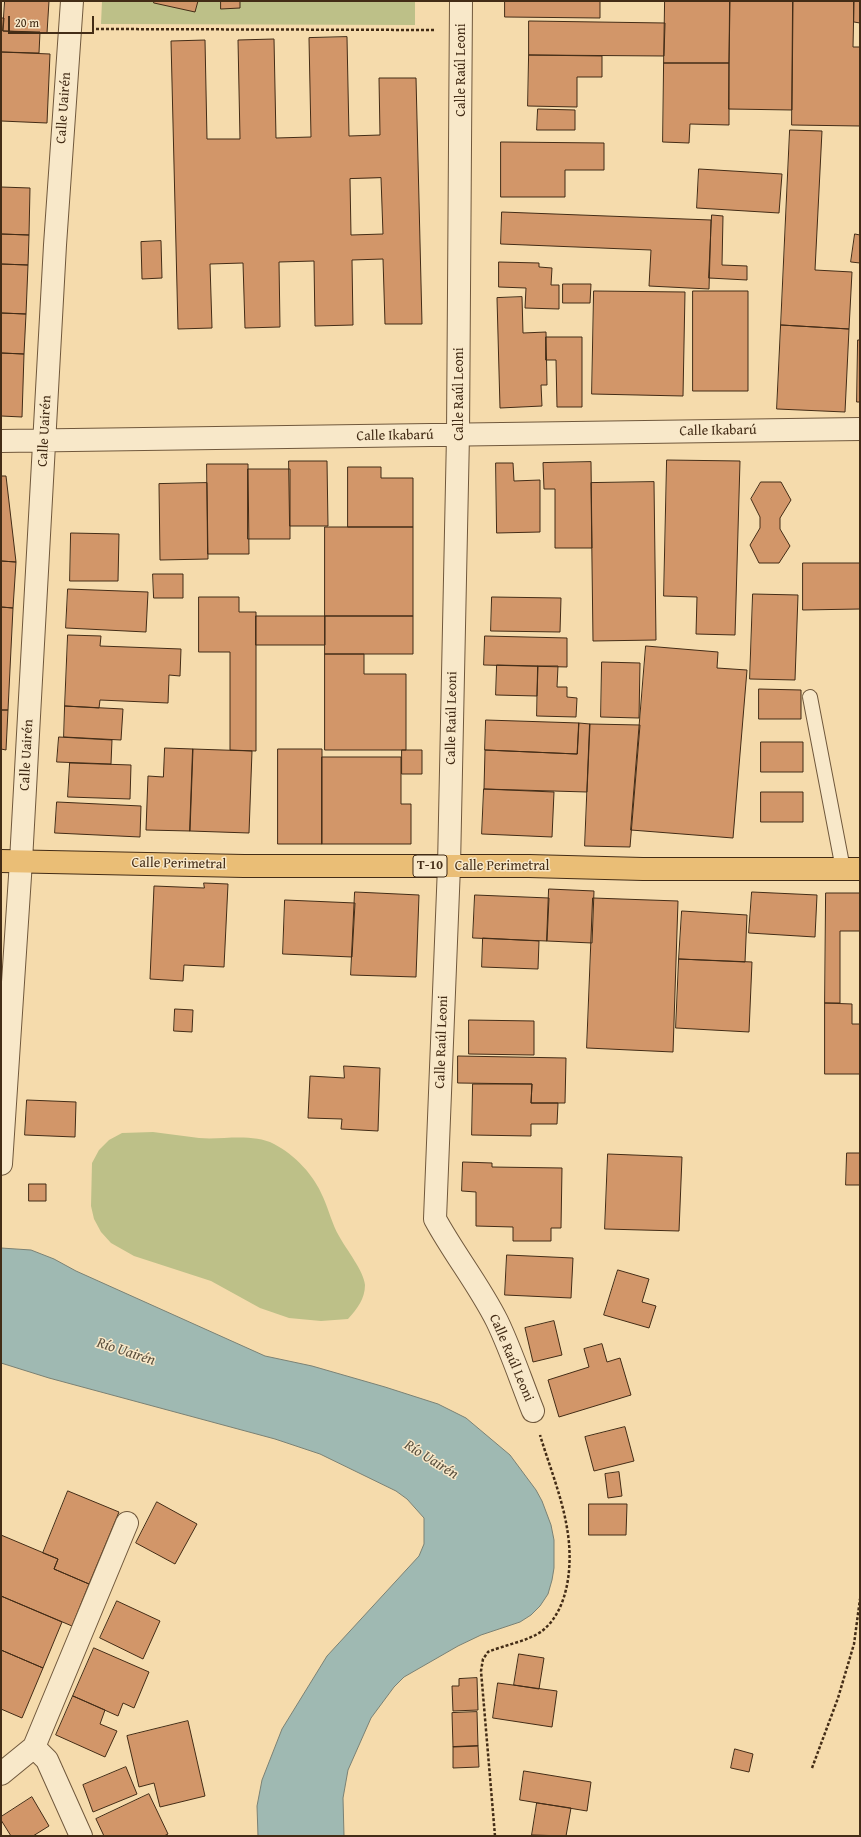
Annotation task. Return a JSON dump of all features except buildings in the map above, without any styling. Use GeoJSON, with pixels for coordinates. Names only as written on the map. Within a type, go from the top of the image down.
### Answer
{"type":"FeatureCollection","features":[{"type":"Feature","properties":{"kind":"highway","name":"Calle Perimetral"},"geometry":{"type":"LineString","coordinates":[[11,861],[244,866],[851,869]]}},
{"type":"Feature","properties":{"kind":"street","name":"Calle Uairén"},"geometry":{"type":"LineString","coordinates":[[1,1164],[11,861],[44,440],[55,245],[72,1]]}},
{"type":"Feature","properties":{"kind":"street","name":"Calle Raúl Leoni"},"geometry":{"type":"LineString","coordinates":[[461,1],[458,435],[448,866],[435,1219],[450,1247],[475,1280],[497,1321],[533,1411]]}},
{"type":"Feature","properties":{"kind":"street","name":"Calle Ikabarú"},"geometry":{"type":"LineString","coordinates":[[1,441],[860,429]]}},
{"type":"Feature","properties":{"kind":"street"},"geometry":{"type":"LineString","coordinates":[[1,1774],[34,1747],[127,1524]]}},
{"type":"Feature","properties":{"kind":"street"},"geometry":{"type":"LineString","coordinates":[[34,1747],[47,1760],[81,1836]]}},
{"type":"Feature","properties":{"kind":"lane"},"geometry":{"type":"LineString","coordinates":[[810,697],[851,869]]}},
{"type":"Feature","properties":{"kind":"path"},"geometry":{"type":"LineString","coordinates":[[70,29],[461,30]]}},
{"type":"Feature","properties":{"kind":"path"},"geometry":{"type":"LineString","coordinates":[[495,1836],[481,1671],[483,1659],[488,1652],[541,1632],[551,1622],[559,1610],[565,1593],[569,1568],[568,1529],[533,1411]]}},
{"type":"Feature","properties":{"kind":"path"},"geometry":{"type":"LineString","coordinates":[[812,1768],[838,1698],[854,1644],[860,1599]]}},
{"type":"Feature","properties":{"kind":"green space"},"geometry":{"type":"Polygon","coordinates":[[[102,1],[415,1],[415,25],[101,24],[102,1]]]}},
{"type":"Feature","properties":{"kind":"green space"},"geometry":{"type":"Polygon","coordinates":[[[153,1132],[199,1138],[247,1138],[265,1141],[282,1149],[303,1166],[319,1189],[332,1222],[364,1279],[364,1295],[357,1308],[348,1319],[321,1321],[289,1318],[260,1308],[211,1281],[134,1256],[111,1243],[101,1232],[94,1219],[91,1206],[92,1163],[99,1150],[109,1140],[122,1133],[153,1132]]]}},
{"type":"Feature","properties":{"kind":"water","name":"Río Uairén"},"geometry":{"type":"Polygon","coordinates":[[[1,1248],[31,1250],[54,1259],[76,1271],[265,1356],[312,1366],[438,1404],[466,1418],[510,1455],[536,1490],[551,1525],[554,1540],[554,1568],[548,1594],[540,1606],[531,1615],[520,1622],[481,1635],[458,1646],[404,1677],[394,1687],[371,1718],[348,1770],[343,1798],[344,1836],[258,1836],[257,1806],[262,1780],[282,1729],[327,1656],[419,1556],[424,1544],[424,1518],[407,1499],[396,1491],[320,1454],[275,1439],[49,1378],[1,1363],[1,1248]]]}}]}
